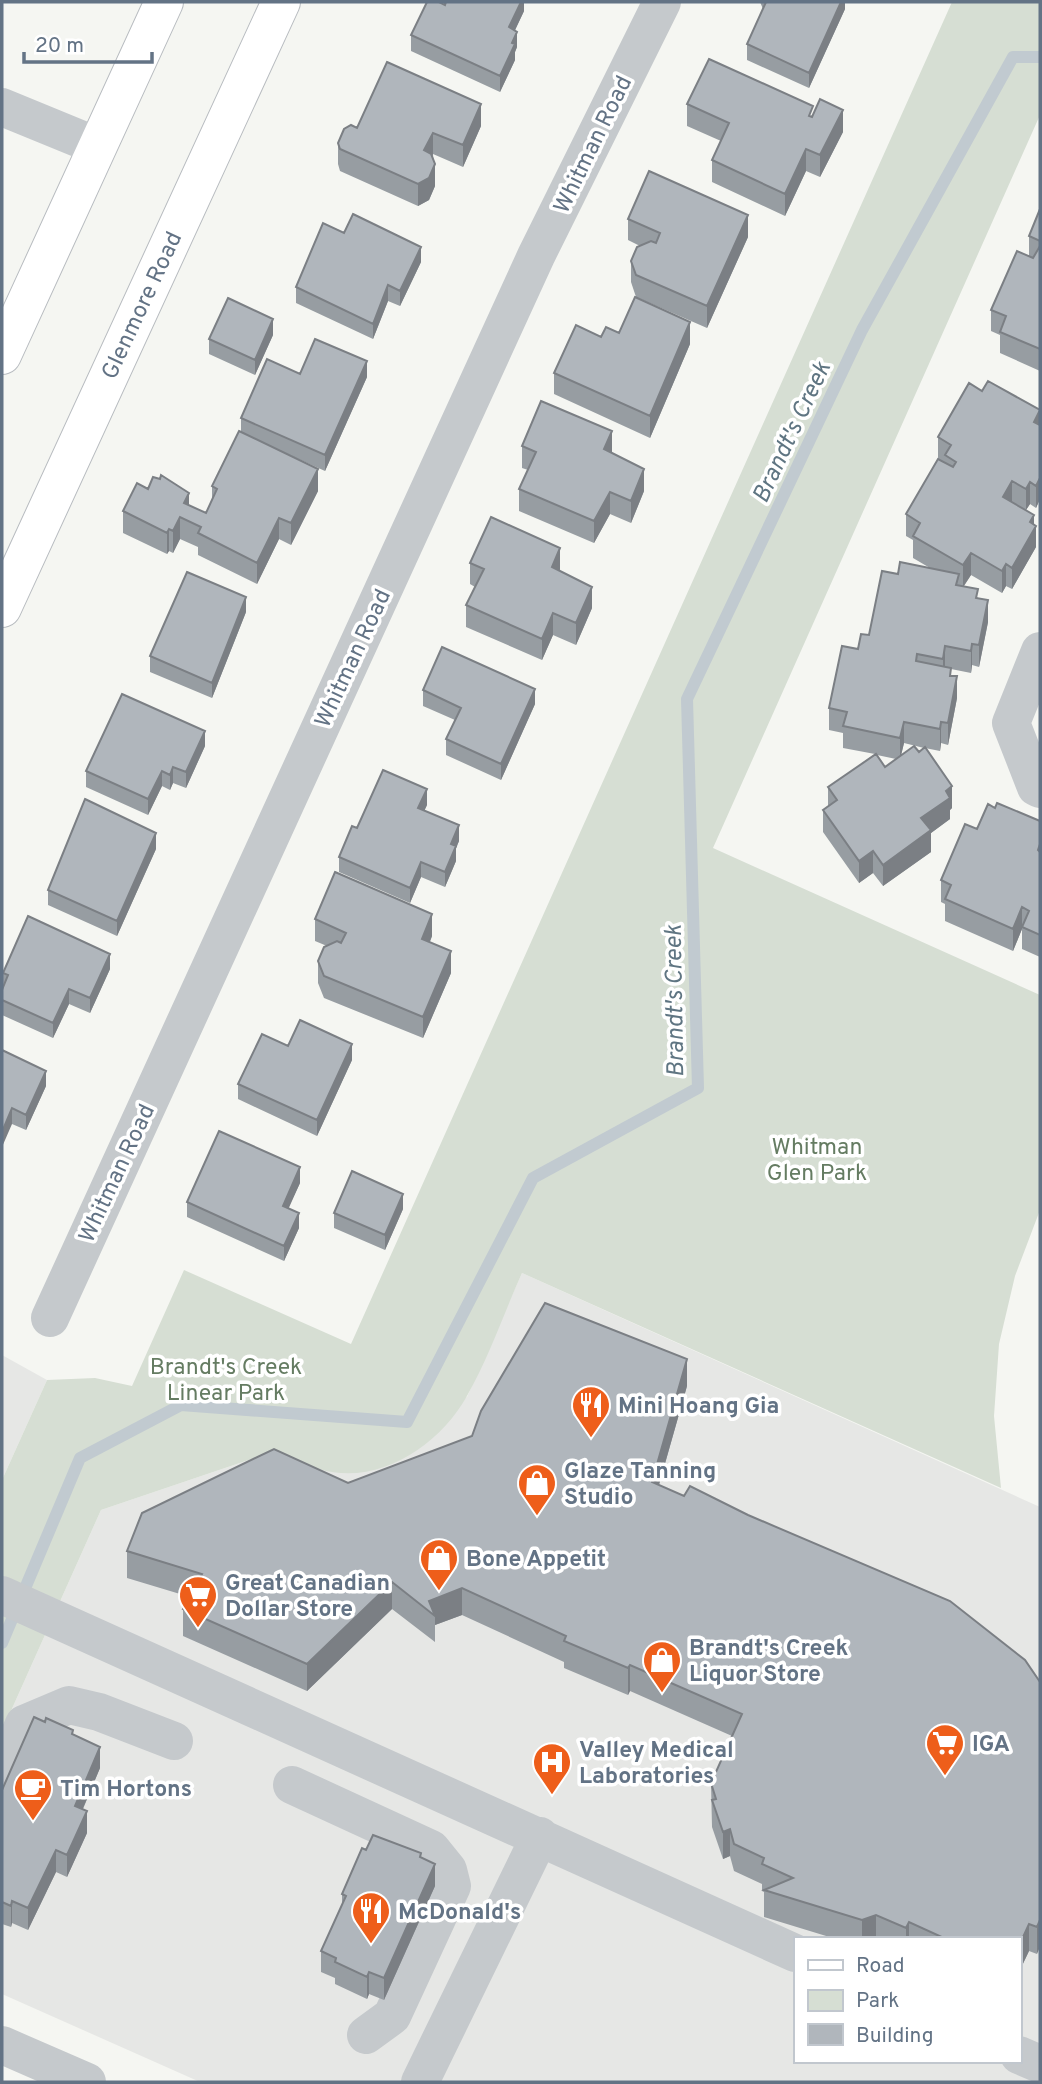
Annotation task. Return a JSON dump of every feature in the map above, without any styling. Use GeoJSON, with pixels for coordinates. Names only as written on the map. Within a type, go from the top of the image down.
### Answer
{"type":"FeatureCollection","features":[{"type":"Feature","properties":{"kind":"main road"},"geometry":{"type":"LineString","coordinates":[[2,355],[164,2]]}},
{"type":"Feature","properties":{"kind":"main road","name":"Glenmore Road"},"geometry":{"type":"LineString","coordinates":[[2,608],[281,2]]}},
{"type":"Feature","properties":{"kind":"street","name":"Whitman Road"},"geometry":{"type":"LineString","coordinates":[[50,1318],[536,256],[663,2]]}},
{"type":"Feature","properties":{"kind":"street"},"geometry":{"type":"LineString","coordinates":[[2,107],[97,146]]}},
{"type":"Feature","properties":{"kind":"street"},"geometry":{"type":"LineString","coordinates":[[1040,650],[1011,723],[1036,787],[1040,789]]}},
{"type":"Feature","properties":{"kind":"street"},"geometry":{"type":"LineString","coordinates":[[2,1595],[794,1953]]}},
{"type":"Feature","properties":{"kind":"street"},"geometry":{"type":"LineString","coordinates":[[2,1774],[24,1724],[69,1705],[99,1712],[174,1741]]}},
{"type":"Feature","properties":{"kind":"street"},"geometry":{"type":"LineString","coordinates":[[292,1785],[431,1849],[448,1870],[452,1886],[392,2016],[366,2035]]}},
{"type":"Feature","properties":{"kind":"street"},"geometry":{"type":"LineString","coordinates":[[420,2082],[540,1836]]}},
{"type":"Feature","properties":{"kind":"street"},"geometry":{"type":"LineString","coordinates":[[2,2045],[87,2082]]}},
{"type":"Feature","properties":{"kind":"street"},"geometry":{"type":"LineString","coordinates":[[1021,2056],[1040,2064]]}},
{"type":"Feature","properties":{"kind":"shaded area"},"geometry":{"type":"Polygon","coordinates":[[[522,1273],[1040,1507],[1040,2082],[200,2082],[2,1994],[2,1731],[101,1510],[275,1451],[467,1397],[522,1273]]]}},
{"type":"Feature","properties":{"kind":"shaded area"},"geometry":{"type":"Polygon","coordinates":[[[2,1355],[47,1380],[2,1480],[2,1355]]]}},
{"type":"Feature","properties":{"kind":"green space"},"geometry":{"type":"Polygon","coordinates":[[[952,2],[1040,2],[1040,115],[713,848],[1040,995],[1040,1210],[1015,1276],[999,1344],[994,1416],[1001,1488],[522,1273],[467,1396],[440,1431],[405,1458],[363,1472],[341,1473],[313,1467],[275,1451],[101,1510],[2,1731],[2,1480],[47,1380],[95,1378],[132,1386],[184,1270],[351,1344],[952,2]]]}},
{"type":"Feature","properties":{"kind":"building"},"geometry":{"type":"Polygon","coordinates":[[[427,2],[445,5],[446,2],[521,2],[509,27],[517,32],[512,43],[515,44],[500,76],[411,35],[427,2]]]}},
{"type":"Feature","properties":{"kind":"building"},"geometry":{"type":"Polygon","coordinates":[[[766,2],[841,2],[809,73],[747,44],[766,2]]]}},
{"type":"Feature","properties":{"kind":"building"},"geometry":{"type":"Polygon","coordinates":[[[709,59],[813,106],[809,116],[812,117],[820,99],[843,110],[820,155],[806,149],[785,194],[712,160],[729,123],[687,104],[709,59]]]}},
{"type":"Feature","properties":{"kind":"building"},"geometry":{"type":"Polygon","coordinates":[[[387,62],[481,104],[463,145],[433,133],[424,150],[431,154],[435,164],[429,178],[418,184],[340,149],[338,143],[344,129],[351,125],[357,128],[387,62]]]}},
{"type":"Feature","properties":{"kind":"building"},"geometry":{"type":"Polygon","coordinates":[[[649,171],[748,215],[707,306],[636,275],[631,261],[637,247],[651,241],[656,243],[660,233],[628,219],[649,171]]]}},
{"type":"Feature","properties":{"kind":"building"},"geometry":{"type":"Polygon","coordinates":[[[1040,209],[1040,241],[1029,236],[1040,209]]]}},
{"type":"Feature","properties":{"kind":"building"},"geometry":{"type":"Polygon","coordinates":[[[353,214],[421,247],[400,291],[388,285],[373,324],[296,287],[323,223],[344,233],[353,214]]]}},
{"type":"Feature","properties":{"kind":"building"},"geometry":{"type":"Polygon","coordinates":[[[1040,246],[1040,349],[1000,332],[1006,316],[991,310],[1017,251],[1033,258],[1040,246]]]}},
{"type":"Feature","properties":{"kind":"building"},"geometry":{"type":"Polygon","coordinates":[[[635,297],[690,322],[650,416],[554,373],[576,325],[601,337],[606,327],[619,333],[635,297]]]}},
{"type":"Feature","properties":{"kind":"building"},"geometry":{"type":"Polygon","coordinates":[[[228,298],[273,319],[255,360],[209,339],[228,298]]]}},
{"type":"Feature","properties":{"kind":"building"},"geometry":{"type":"Polygon","coordinates":[[[315,339],[367,361],[325,455],[241,418],[267,359],[300,374],[315,339]]]}},
{"type":"Feature","properties":{"kind":"building"},"geometry":{"type":"Polygon","coordinates":[[[988,381],[1040,410],[1034,422],[1040,425],[1040,478],[1036,486],[1030,482],[1026,489],[1012,481],[1003,497],[1034,515],[1030,522],[1036,526],[1012,568],[1006,564],[1002,571],[971,553],[963,565],[913,536],[920,523],[906,514],[938,459],[953,467],[956,462],[945,455],[951,445],[938,437],[969,383],[982,391],[988,381]]]}},
{"type":"Feature","properties":{"kind":"building"},"geometry":{"type":"Polygon","coordinates":[[[541,401],[612,431],[604,449],[644,469],[631,501],[610,492],[594,521],[519,489],[536,452],[522,446],[541,401]]]}},
{"type":"Feature","properties":{"kind":"building"},"geometry":{"type":"Polygon","coordinates":[[[239,431],[318,469],[291,523],[279,518],[257,563],[198,533],[201,527],[180,517],[173,531],[169,529],[167,533],[123,511],[137,483],[148,489],[153,477],[160,479],[161,475],[189,493],[184,503],[206,513],[217,489],[212,486],[239,431]]]}},
{"type":"Feature","properties":{"kind":"building"},"geometry":{"type":"Polygon","coordinates":[[[491,517],[560,548],[552,567],[592,587],[576,623],[553,613],[542,639],[466,605],[484,569],[470,563],[491,517]]]}},
{"type":"Feature","properties":{"kind":"building"},"geometry":{"type":"Polygon","coordinates":[[[900,562],[959,574],[956,585],[978,589],[976,598],[988,600],[979,645],[972,644],[971,651],[945,646],[943,659],[917,654],[916,661],[951,668],[950,676],[957,676],[948,723],[941,722],[940,729],[904,722],[900,738],[843,726],[847,712],[829,708],[842,646],[858,649],[861,634],[869,635],[882,571],[898,574],[900,562]]]}},
{"type":"Feature","properties":{"kind":"building"},"geometry":{"type":"Polygon","coordinates":[[[187,572],[246,597],[212,683],[150,656],[187,572]]]}},
{"type":"Feature","properties":{"kind":"building"},"geometry":{"type":"Polygon","coordinates":[[[442,647],[535,689],[501,764],[446,739],[461,708],[423,690],[442,647]]]}},
{"type":"Feature","properties":{"kind":"building"},"geometry":{"type":"Polygon","coordinates":[[[122,694],[205,731],[186,772],[173,767],[170,775],[162,771],[148,799],[86,771],[122,694]]]}},
{"type":"Feature","properties":{"kind":"building"},"geometry":{"type":"Polygon","coordinates":[[[914,746],[919,752],[925,747],[952,786],[946,791],[950,798],[921,818],[931,830],[883,865],[873,851],[859,861],[823,810],[837,800],[828,787],[876,754],[885,767],[914,746]]]}},
{"type":"Feature","properties":{"kind":"building"},"geometry":{"type":"Polygon","coordinates":[[[383,770],[427,789],[418,808],[459,825],[451,844],[456,846],[445,872],[421,862],[410,888],[339,857],[352,826],[357,828],[383,770]]]}},
{"type":"Feature","properties":{"kind":"building"},"geometry":{"type":"Polygon","coordinates":[[[85,799],[156,833],[117,921],[48,890],[85,799]]]}},
{"type":"Feature","properties":{"kind":"building"},"geometry":{"type":"Polygon","coordinates":[[[997,803],[1040,821],[1040,935],[1022,927],[1029,911],[1022,907],[1013,929],[945,899],[951,885],[941,880],[965,824],[977,829],[988,804],[995,808],[997,803]]]}},
{"type":"Feature","properties":{"kind":"building"},"geometry":{"type":"Polygon","coordinates":[[[335,872],[432,914],[422,939],[451,951],[423,1017],[324,976],[318,961],[324,947],[337,941],[341,943],[346,933],[315,919],[335,872]]]}},
{"type":"Feature","properties":{"kind":"building"},"geometry":{"type":"Polygon","coordinates":[[[28,916],[110,954],[90,998],[69,989],[53,1023],[2,1000],[2,990],[8,975],[3,973],[28,916]]]}},
{"type":"Feature","properties":{"kind":"building"},"geometry":{"type":"Polygon","coordinates":[[[300,1020],[352,1044],[317,1120],[238,1084],[262,1034],[288,1046],[300,1020]]]}},
{"type":"Feature","properties":{"kind":"building"},"geometry":{"type":"Polygon","coordinates":[[[2,1050],[46,1071],[26,1115],[12,1108],[2,1132],[2,1050]]]}},
{"type":"Feature","properties":{"kind":"building"},"geometry":{"type":"Polygon","coordinates":[[[219,1131],[300,1167],[283,1206],[299,1213],[284,1246],[187,1202],[219,1131]]]}},
{"type":"Feature","properties":{"kind":"building"},"geometry":{"type":"Polygon","coordinates":[[[352,1171],[403,1194],[385,1235],[334,1213],[352,1171]]]}},
{"type":"Feature","properties":{"kind":"building"},"geometry":{"type":"Polygon","coordinates":[[[545,1303],[687,1359],[652,1482],[684,1496],[690,1486],[748,1515],[950,1601],[1025,1660],[1040,1682],[1040,1920],[1037,1927],[1029,1924],[1021,1942],[1021,1937],[942,1937],[909,1922],[906,1928],[876,1915],[862,1920],[764,1890],[793,1878],[762,1864],[764,1858],[734,1844],[730,1829],[723,1832],[712,1800],[716,1799],[711,1783],[742,1714],[630,1665],[628,1668],[564,1641],[566,1636],[462,1588],[429,1601],[435,1616],[392,1582],[307,1664],[183,1609],[202,1574],[127,1551],[142,1513],[274,1449],[348,1483],[472,1436],[481,1411],[545,1303]]]}},
{"type":"Feature","properties":{"kind":"building"},"geometry":{"type":"Polygon","coordinates":[[[34,1717],[45,1722],[46,1718],[73,1730],[72,1734],[100,1747],[75,1806],[87,1811],[67,1855],[56,1850],[28,1908],[12,1901],[11,1906],[2,1902],[2,1790],[34,1717]]]}},
{"type":"Feature","properties":{"kind":"building","name":"McDonald's"},"geometry":{"type":"Polygon","coordinates":[[[373,1835],[421,1853],[420,1857],[435,1864],[384,1978],[369,1972],[367,1977],[335,1962],[336,1958],[321,1951],[346,1896],[342,1894],[362,1848],[366,1850],[373,1835]]]}},
{"type":"Feature","properties":{"kind":"waterway","name":"Brandt's Creek"},"geometry":{"type":"LineString","coordinates":[[2,1643],[80,1458],[181,1405],[407,1422],[533,1178],[698,1088],[687,699],[862,330],[1013,57],[1040,57]]}},
{"type":"Feature","properties":{"kind":"place","name":"Mini Hoang Gia"},"geometry":{"type":"Point","coordinates":[591,1439]}},
{"type":"Feature","properties":{"kind":"place","name":"Glaze Tanning Studio"},"geometry":{"type":"Point","coordinates":[537,1517]}},
{"type":"Feature","properties":{"kind":"place","name":"Bone Appetit"},"geometry":{"type":"Point","coordinates":[439,1592]}},
{"type":"Feature","properties":{"kind":"place","name":"Great Canadian Dollar Store"},"geometry":{"type":"Point","coordinates":[198,1629]}},
{"type":"Feature","properties":{"kind":"place","name":"Brandt's Creek Liquor Store"},"geometry":{"type":"Point","coordinates":[662,1694]}},
{"type":"Feature","properties":{"kind":"place","name":"IGA"},"geometry":{"type":"Point","coordinates":[945,1777]}},
{"type":"Feature","properties":{"kind":"place","name":"Valley Medical Laboratories"},"geometry":{"type":"Point","coordinates":[552,1796]}},
{"type":"Feature","properties":{"kind":"place","name":"Tim Hortons"},"geometry":{"type":"Point","coordinates":[33,1822]}},
{"type":"Feature","properties":{"kind":"place","name":"McDonald's"},"geometry":{"type":"Point","coordinates":[371,1945]}},
{"type":"Feature","properties":{"kind":"park label","name":"Whitman Glen Park"},"geometry":{"type":"Point","coordinates":[817,1159]}},
{"type":"Feature","properties":{"kind":"park label","name":"Brandt's Creek Linear Park"},"geometry":{"type":"Point","coordinates":[226,1379]}}]}
